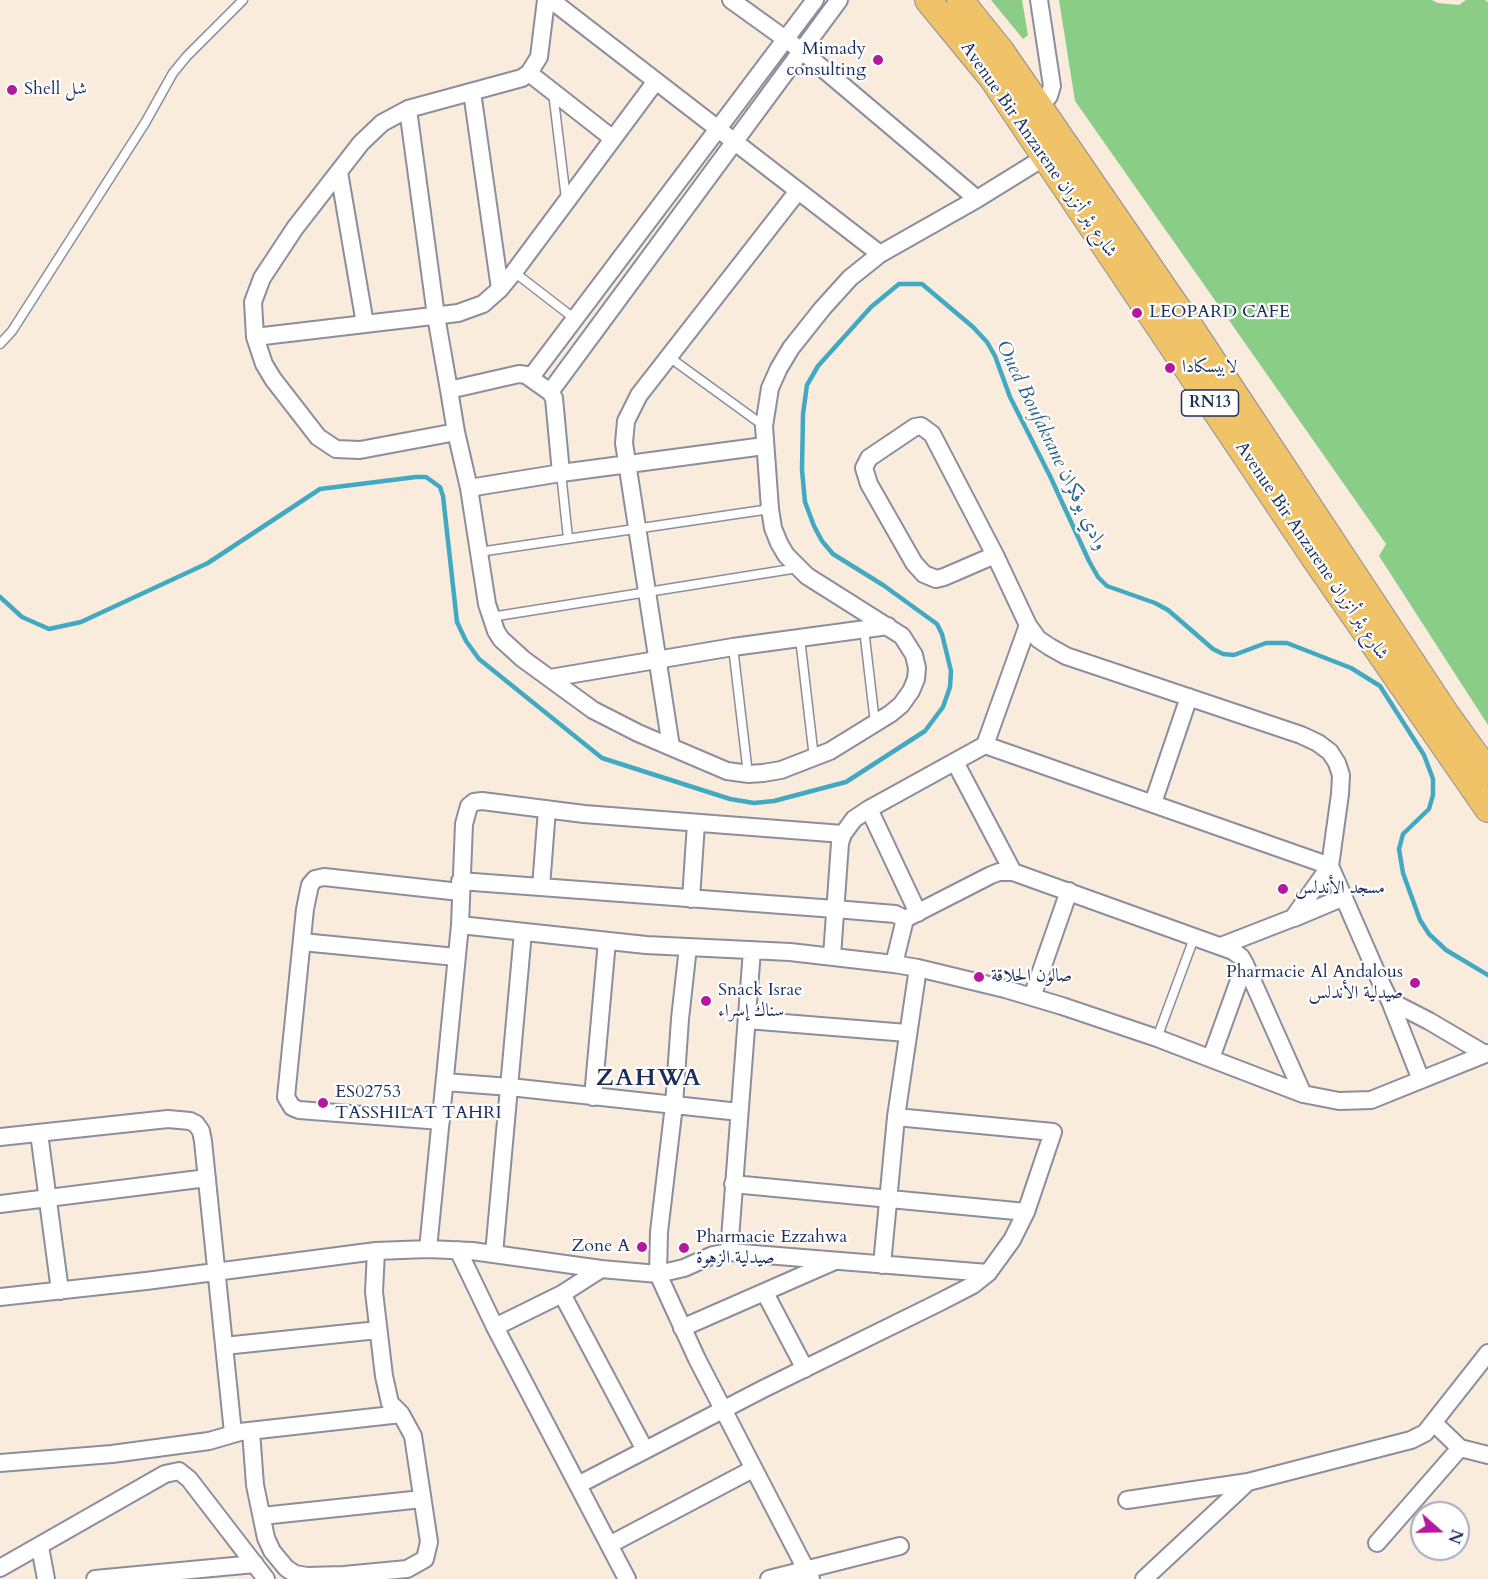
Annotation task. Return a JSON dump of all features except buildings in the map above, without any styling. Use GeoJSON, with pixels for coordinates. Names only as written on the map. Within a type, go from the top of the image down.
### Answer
{"type":"FeatureCollection","features":[{"type":"Feature","properties":{"kind":"main road","name":"Avenue Bir Anzarene شارع بئر أنزران"},"geometry":{"type":"LineString","coordinates":[[928,0],[992,78],[1317,562],[1488,809]]}},
{"type":"Feature","properties":{"kind":"main road","name":"Avenue Bir Anzarene شارع بئر أنزران"},"geometry":{"type":"LineString","coordinates":[[960,0],[1001,51],[1185,318],[1446,714],[1488,772]]}},
{"type":"Feature","properties":{"kind":"street"},"geometry":{"type":"LineString","coordinates":[[456,432],[360,450],[336,449],[318,436],[273,379],[264,364],[255,338],[253,302],[258,286],[295,228],[371,132],[382,123],[408,109],[522,78],[529,73],[539,57],[546,0]]}},
{"type":"Feature","properties":{"kind":"street"},"geometry":{"type":"LineString","coordinates":[[551,0],[880,254]]}},
{"type":"Feature","properties":{"kind":"street"},"geometry":{"type":"LineString","coordinates":[[731,0],[802,51],[977,199]]}},
{"type":"Feature","properties":{"kind":"street"},"geometry":{"type":"LineString","coordinates":[[531,377],[815,0]]}},
{"type":"Feature","properties":{"kind":"street"},"geometry":{"type":"LineString","coordinates":[[550,392],[839,0]]}},
{"type":"Feature","properties":{"kind":"street"},"geometry":{"type":"LineString","coordinates":[[1039,0],[1052,86],[1049,96],[1039,108]]}},
{"type":"Feature","properties":{"kind":"street"},"geometry":{"type":"LineString","coordinates":[[529,73],[612,138]]}},
{"type":"Feature","properties":{"kind":"street"},"geometry":{"type":"LineString","coordinates":[[255,338],[436,316],[472,309],[483,304],[514,272],[656,81]]}},
{"type":"Feature","properties":{"kind":"street"},"geometry":{"type":"LineString","coordinates":[[472,92],[500,289]]}},
{"type":"Feature","properties":{"kind":"street"},"geometry":{"type":"LineString","coordinates":[[408,109],[436,316],[491,617],[496,631],[501,639],[524,659],[593,710],[638,734],[727,771],[748,774],[781,770],[814,758],[830,751],[875,723],[901,705],[911,691],[916,679],[917,668],[914,656],[902,636],[798,568],[779,543],[773,528],[770,509],[764,446],[764,426],[770,388],[791,348],[850,278],[880,254],[1045,157]]}},
{"type":"Feature","properties":{"kind":"street"},"geometry":{"type":"LineString","coordinates":[[339,172],[365,324]]}},
{"type":"Feature","properties":{"kind":"street"},"geometry":{"type":"LineString","coordinates":[[671,747],[624,443],[626,421],[639,395],[798,192]]}},
{"type":"Feature","properties":{"kind":"street"},"geometry":{"type":"LineString","coordinates":[[449,390],[519,374],[531,377],[550,392],[555,403],[561,473]]}},
{"type":"Feature","properties":{"kind":"street"},"geometry":{"type":"LineString","coordinates":[[995,555],[944,577],[936,579],[924,574],[914,563],[869,484],[864,468],[869,458],[910,429],[921,426],[932,434],[995,555],[1028,625],[1038,639],[1065,656],[1301,735],[1330,752],[1341,775],[1330,866],[1293,918]]}},
{"type":"Feature","properties":{"kind":"street"},"geometry":{"type":"LineString","coordinates":[[469,488],[561,473],[764,446]]}},
{"type":"Feature","properties":{"kind":"street"},"geometry":{"type":"LineString","coordinates":[[832,956],[840,843],[843,834],[854,819],[869,809],[985,745],[1028,625]]}},
{"type":"Feature","properties":{"kind":"street"},"geometry":{"type":"LineString","coordinates":[[550,678],[733,647],[888,626]]}},
{"type":"Feature","properties":{"kind":"street"},"geometry":{"type":"LineString","coordinates":[[1153,803],[1188,697]]}},
{"type":"Feature","properties":{"kind":"street"},"geometry":{"type":"LineString","coordinates":[[985,745],[1330,866],[1390,1001],[1422,1080]]}},
{"type":"Feature","properties":{"kind":"street"},"geometry":{"type":"LineString","coordinates":[[955,762],[1013,872]]}},
{"type":"Feature","properties":{"kind":"street"},"geometry":{"type":"LineString","coordinates":[[428,1248],[460,925],[464,824],[469,806],[474,802],[482,801],[696,823],[843,834]]}},
{"type":"Feature","properties":{"kind":"street"},"geometry":{"type":"LineString","coordinates":[[541,887],[547,809]]}},
{"type":"Feature","properties":{"kind":"street"},"geometry":{"type":"LineString","coordinates":[[869,809],[911,916],[894,964]]}},
{"type":"Feature","properties":{"kind":"street"},"geometry":{"type":"LineString","coordinates":[[691,898],[696,823]]}},
{"type":"Feature","properties":{"kind":"street"},"geometry":{"type":"LineString","coordinates":[[441,1121],[299,1110],[288,1103],[286,1097],[308,890],[315,879],[324,877],[460,886],[541,887],[911,916],[991,875],[999,872],[1013,872],[1221,946],[1241,957],[1304,1094]]}},
{"type":"Feature","properties":{"kind":"street"},"geometry":{"type":"LineString","coordinates":[[1032,997],[1069,891]]}},
{"type":"Feature","properties":{"kind":"street"},"geometry":{"type":"LineString","coordinates":[[1221,946],[1344,897]]}},
{"type":"Feature","properties":{"kind":"street"},"geometry":{"type":"LineString","coordinates":[[460,925],[607,941],[832,956],[918,968],[1032,997],[1157,1038],[1304,1094],[1339,1101],[1371,1100],[1487,1054]]}},
{"type":"Feature","properties":{"kind":"street"},"geometry":{"type":"LineString","coordinates":[[494,1254],[523,932]]}},
{"type":"Feature","properties":{"kind":"street"},"geometry":{"type":"LineString","coordinates":[[593,1097],[607,941]]}},
{"type":"Feature","properties":{"kind":"street"},"geometry":{"type":"LineString","coordinates":[[303,942],[456,957]]}},
{"type":"Feature","properties":{"kind":"street"},"geometry":{"type":"LineString","coordinates":[[688,947],[674,1105],[659,1232],[658,1274],[682,1328],[809,1575]]}},
{"type":"Feature","properties":{"kind":"street"},"geometry":{"type":"LineString","coordinates":[[729,1252],[752,950]]}},
{"type":"Feature","properties":{"kind":"street"},"geometry":{"type":"LineString","coordinates":[[1211,1058],[1245,964]]}},
{"type":"Feature","properties":{"kind":"street"},"geometry":{"type":"LineString","coordinates":[[882,1265],[896,1117],[918,968]]}},
{"type":"Feature","properties":{"kind":"street"},"geometry":{"type":"LineString","coordinates":[[1390,1001],[1487,1054]]}},
{"type":"Feature","properties":{"kind":"street"},"geometry":{"type":"LineString","coordinates":[[747,1020],[907,1033]]}},
{"type":"Feature","properties":{"kind":"street"},"geometry":{"type":"LineString","coordinates":[[445,1082],[510,1087],[739,1113]]}},
{"type":"Feature","properties":{"kind":"street"},"geometry":{"type":"LineString","coordinates":[[578,1485],[723,1409],[973,1285],[988,1273],[1012,1240],[1026,1212],[1053,1132],[896,1117]]}},
{"type":"Feature","properties":{"kind":"street"},"geometry":{"type":"LineString","coordinates":[[0,1137],[168,1119],[190,1121],[196,1124],[201,1131],[207,1178],[233,1433]]}},
{"type":"Feature","properties":{"kind":"street"},"geometry":{"type":"LineString","coordinates":[[39,1133],[60,1291]]}},
{"type":"Feature","properties":{"kind":"street"},"geometry":{"type":"LineString","coordinates":[[0,1204],[207,1178]]}},
{"type":"Feature","properties":{"kind":"street"},"geometry":{"type":"LineString","coordinates":[[733,1184],[1026,1212]]}},
{"type":"Feature","properties":{"kind":"street"},"geometry":{"type":"LineString","coordinates":[[0,1297],[376,1251],[428,1248],[658,1274],[684,1268],[713,1255],[729,1252],[988,1273]]}},
{"type":"Feature","properties":{"kind":"street"},"geometry":{"type":"LineString","coordinates":[[458,1250],[495,1327],[627,1579]]}},
{"type":"Feature","properties":{"kind":"street"},"geometry":{"type":"LineString","coordinates":[[251,1431],[255,1485],[266,1538],[272,1551],[286,1568],[295,1574],[307,1576],[344,1575],[407,1569],[425,1559],[429,1542],[412,1436],[401,1414],[390,1403],[378,1330],[375,1292],[376,1251]]}},
{"type":"Feature","properties":{"kind":"street"},"geometry":{"type":"LineString","coordinates":[[682,1328],[835,1261]]}},
{"type":"Feature","properties":{"kind":"street"},"geometry":{"type":"LineString","coordinates":[[495,1327],[561,1294],[601,1269]]}},
{"type":"Feature","properties":{"kind":"street"},"geometry":{"type":"LineString","coordinates":[[765,1293],[805,1369]]}},
{"type":"Feature","properties":{"kind":"street"},"geometry":{"type":"LineString","coordinates":[[561,1294],[645,1450]]}},
{"type":"Feature","properties":{"kind":"street"},"geometry":{"type":"LineString","coordinates":[[224,1346],[378,1330]]}},
{"type":"Feature","properties":{"kind":"street"},"geometry":{"type":"LineString","coordinates":[[1127,1500],[1248,1482],[1411,1440],[1425,1432],[1434,1423],[1488,1353]]}},
{"type":"Feature","properties":{"kind":"street"},"geometry":{"type":"LineString","coordinates":[[0,1463],[148,1449],[209,1441],[233,1433],[401,1414]]}},
{"type":"Feature","properties":{"kind":"street"},"geometry":{"type":"LineString","coordinates":[[1434,1423],[1460,1448],[1488,1455]]}},
{"type":"Feature","properties":{"kind":"street"},"geometry":{"type":"LineString","coordinates":[[1377,1543],[1460,1448]]}},
{"type":"Feature","properties":{"kind":"street"},"geometry":{"type":"LineString","coordinates":[[609,1545],[753,1469]]}},
{"type":"Feature","properties":{"kind":"street"},"geometry":{"type":"LineString","coordinates":[[0,1569],[165,1474],[179,1471],[189,1479],[266,1579]]}},
{"type":"Feature","properties":{"kind":"street"},"geometry":{"type":"LineString","coordinates":[[1144,1579],[1248,1482]]}},
{"type":"Feature","properties":{"kind":"street"},"geometry":{"type":"LineString","coordinates":[[262,1516],[422,1499]]}},
{"type":"Feature","properties":{"kind":"street"},"geometry":{"type":"LineString","coordinates":[[769,1579],[809,1575],[900,1546]]}},
{"type":"Feature","properties":{"kind":"street"},"geometry":{"type":"LineString","coordinates":[[40,1547],[46,1579]]}},
{"type":"Feature","properties":{"kind":"street"},"geometry":{"type":"LineString","coordinates":[[95,1579],[255,1564]]}},
{"type":"Feature","properties":{"kind":"lane"},"geometry":{"type":"LineString","coordinates":[[0,344],[12,331],[145,123],[173,73],[243,0]]}},
{"type":"Feature","properties":{"kind":"lane"},"geometry":{"type":"LineString","coordinates":[[553,92],[566,201]]}},
{"type":"Feature","properties":{"kind":"lane"},"geometry":{"type":"LineString","coordinates":[[514,272],[575,319]]}},
{"type":"Feature","properties":{"kind":"lane"},"geometry":{"type":"LineString","coordinates":[[669,357],[764,426]]}},
{"type":"Feature","properties":{"kind":"lane"},"geometry":{"type":"LineString","coordinates":[[561,473],[568,538]]}},
{"type":"Feature","properties":{"kind":"lane"},"geometry":{"type":"LineString","coordinates":[[479,552],[770,509]]}},
{"type":"Feature","properties":{"kind":"lane"},"geometry":{"type":"LineString","coordinates":[[491,617],[798,568]]}},
{"type":"Feature","properties":{"kind":"lane"},"geometry":{"type":"LineString","coordinates":[[864,629],[875,723]]}},
{"type":"Feature","properties":{"kind":"lane"},"geometry":{"type":"LineString","coordinates":[[800,638],[814,758]]}},
{"type":"Feature","properties":{"kind":"lane"},"geometry":{"type":"LineString","coordinates":[[733,647],[748,774]]}},
{"type":"Feature","properties":{"kind":"lane"},"geometry":{"type":"LineString","coordinates":[[1157,1038],[1194,938]]}},
{"type":"Feature","properties":{"kind":"green space"},"geometry":{"type":"Polygon","coordinates":[[[991,0],[1022,0],[1028,35],[1023,39],[991,0]]]}},
{"type":"Feature","properties":{"kind":"green space"},"geometry":{"type":"Polygon","coordinates":[[[1059,0],[1432,0],[1438,3],[1459,5],[1466,0],[1488,2],[1488,725],[1379,556],[1386,544],[1075,101],[1059,0]]]}},
{"type":"Feature","properties":{"kind":"waterway","name":"Oued Boufakrane وادي بوفكران"},"geometry":{"type":"LineString","coordinates":[[0,597],[22,617],[49,629],[81,622],[208,563],[320,489],[426,477],[440,487],[443,496],[457,622],[466,641],[479,659],[602,758],[730,799],[754,803],[774,801],[846,782],[925,731],[943,707],[950,687],[951,671],[942,634],[937,624],[883,585],[833,554],[822,541],[814,526],[805,502],[802,470],[803,414],[807,385],[818,366],[871,307],[899,284],[922,284],[973,327],[987,342],[995,356],[1010,397],[1089,561],[1098,577],[1107,586],[1168,610],[1213,649],[1223,654],[1234,655],[1266,643],[1287,643],[1351,668],[1380,686],[1424,755],[1433,779],[1433,795],[1429,809],[1403,834],[1399,849],[1403,873],[1420,920],[1429,934],[1446,950],[1488,975]]}},
{"type":"Feature","properties":{"kind":"place","name":"Mimady consulting"},"geometry":{"type":"Point","coordinates":[878,60]}},
{"type":"Feature","properties":{"kind":"place","name":"Shell شل"},"geometry":{"type":"Point","coordinates":[12,90]}},
{"type":"Feature","properties":{"kind":"place","name":"LEOPARD CAFE"},"geometry":{"type":"Point","coordinates":[1137,313]}},
{"type":"Feature","properties":{"kind":"place","name":"لابيسكادا"},"geometry":{"type":"Point","coordinates":[1170,368]}},
{"type":"Feature","properties":{"kind":"place","name":"مسجد الأندلس"},"geometry":{"type":"Point","coordinates":[1283,889]}},
{"type":"Feature","properties":{"kind":"place","name":"صالون الحلاقة"},"geometry":{"type":"Point","coordinates":[979,977]}},
{"type":"Feature","properties":{"kind":"place","name":"Pharmacie Al Andalous صيدلية الأندلس"},"geometry":{"type":"Point","coordinates":[1415,983]}},
{"type":"Feature","properties":{"kind":"place","name":"Snack Israe سناك إسراء"},"geometry":{"type":"Point","coordinates":[706,1001]}},
{"type":"Feature","properties":{"kind":"place","name":"ES02753 TASSHILAT TAHRI"},"geometry":{"type":"Point","coordinates":[323,1103]}},
{"type":"Feature","properties":{"kind":"place","name":"Zone A"},"geometry":{"type":"Point","coordinates":[642,1247]}},
{"type":"Feature","properties":{"kind":"place","name":"Pharmacie Ezzahwa صيدلية الزهوة"},"geometry":{"type":"Point","coordinates":[684,1248]}},
{"type":"Feature","properties":{"kind":"district","name":"ZAHWA"},"geometry":{"type":"Point","coordinates":[649,1079]}}]}
